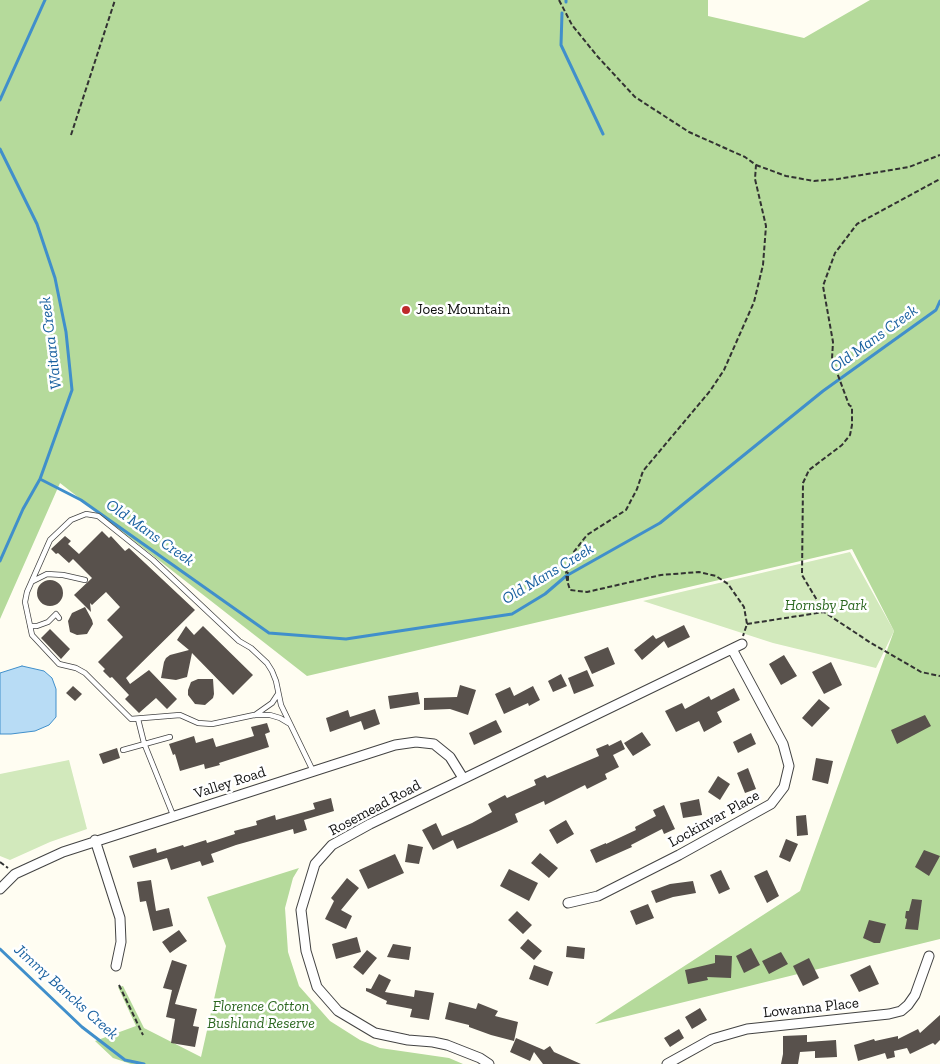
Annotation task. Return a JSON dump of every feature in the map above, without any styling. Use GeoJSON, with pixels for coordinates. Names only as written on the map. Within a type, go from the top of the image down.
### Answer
{"type":"FeatureCollection","features":[{"type":"Feature","properties":{"kind":"street","name":"Rosemead Road"},"geometry":{"type":"LineString","coordinates":[[489,1064],[480,1058],[447,1045],[374,1033],[338,1010],[317,987],[306,951],[301,910],[315,864],[332,844],[463,778],[742,644]]}},
{"type":"Feature","properties":{"kind":"street","name":"Lockinvar Place"},"geometry":{"type":"LineString","coordinates":[[568,903],[598,896],[679,855],[771,804],[784,787],[789,766],[783,744],[732,649]]}},
{"type":"Feature","properties":{"kind":"street","name":"Valley Road"},"geometry":{"type":"LineString","coordinates":[[0,889],[15,874],[95,840],[395,745],[416,742],[434,744],[450,757],[463,778]]}},
{"type":"Feature","properties":{"kind":"street"},"geometry":{"type":"LineString","coordinates":[[95,840],[120,918],[121,942],[116,966]]}},
{"type":"Feature","properties":{"kind":"street","name":"Lowanna Place"},"geometry":{"type":"LineString","coordinates":[[667,1064],[712,1039],[748,1029],[901,1012],[915,995],[928,956]]}},
{"type":"Feature","properties":{"kind":"lane"},"geometry":{"type":"LineString","coordinates":[[278,694],[263,711],[254,715],[212,724],[198,723],[180,715],[138,719],[126,715],[86,673],[76,668],[59,664],[32,636],[25,602],[30,584],[50,540],[71,520],[86,514],[98,516],[159,565],[239,641],[258,654],[272,671],[281,705],[313,771]]}},
{"type":"Feature","properties":{"kind":"lane"},"geometry":{"type":"LineString","coordinates":[[30,584],[47,574],[63,575],[85,580]]}},
{"type":"Feature","properties":{"kind":"lane"},"geometry":{"type":"LineString","coordinates":[[30,626],[38,626],[48,622],[56,614],[59,618]]}},
{"type":"Feature","properties":{"kind":"lane"},"geometry":{"type":"LineString","coordinates":[[254,715],[270,715],[290,724]]}},
{"type":"Feature","properties":{"kind":"lane"},"geometry":{"type":"LineString","coordinates":[[138,719],[144,743],[173,815]]}},
{"type":"Feature","properties":{"kind":"lane"},"geometry":{"type":"LineString","coordinates":[[123,750],[170,737]]}},
{"type":"Feature","properties":{"kind":"path"},"geometry":{"type":"LineString","coordinates":[[71,135],[115,0]]}},
{"type":"Feature","properties":{"kind":"path"},"geometry":{"type":"LineString","coordinates":[[559,0],[572,25],[598,57],[636,97],[689,132],[745,157],[756,165],[786,176],[814,181],[909,168],[940,155]]}},
{"type":"Feature","properties":{"kind":"path"},"geometry":{"type":"LineString","coordinates":[[742,644],[747,624],[744,607],[728,584],[716,576],[699,572],[661,575],[587,592],[570,590],[566,580],[566,573],[573,553],[587,535],[626,510],[637,489],[643,470],[710,390],[724,370],[741,334],[754,302],[764,264],[766,226],[756,179],[756,165]]}},
{"type":"Feature","properties":{"kind":"path"},"geometry":{"type":"LineString","coordinates":[[940,179],[857,224],[835,253],[822,286],[833,342],[832,359],[849,405],[852,407],[852,425],[850,435],[842,445],[810,470],[803,483],[802,575],[824,612],[871,643],[921,672],[940,676]]}},
{"type":"Feature","properties":{"kind":"path"},"geometry":{"type":"LineString","coordinates":[[747,624],[824,612]]}},
{"type":"Feature","properties":{"kind":"path"},"geometry":{"type":"LineString","coordinates":[[120,985],[143,1035]]}},
{"type":"Feature","properties":{"kind":"green space"},"geometry":{"type":"Polygon","coordinates":[[[0,0],[708,0],[708,16],[804,38],[870,0],[940,0],[940,939],[595,1024],[800,891],[894,631],[852,549],[307,676],[60,483],[0,619],[0,0]]]}},
{"type":"Feature","properties":{"kind":"green space","name":"Hornsby Park"},"geometry":{"type":"Polygon","coordinates":[[[850,552],[894,631],[876,668],[773,643],[643,601],[850,552]]]}},
{"type":"Feature","properties":{"kind":"green space"},"geometry":{"type":"Polygon","coordinates":[[[69,760],[87,829],[50,842],[10,860],[0,856],[0,774],[69,760]]]}},
{"type":"Feature","properties":{"kind":"green space","name":"Florence Cotton Bushland Reserve"},"geometry":{"type":"Polygon","coordinates":[[[299,868],[293,878],[285,908],[288,952],[299,986],[330,1021],[360,1040],[380,1048],[449,1058],[463,1064],[131,1064],[113,1058],[95,1041],[136,1026],[118,987],[123,986],[144,1028],[201,1057],[226,946],[207,897],[299,868]]]}},
{"type":"Feature","properties":{"kind":"water"},"geometry":{"type":"Polygon","coordinates":[[[22,666],[44,671],[52,678],[56,689],[56,717],[49,725],[35,731],[0,734],[0,673],[22,666]]]}},
{"type":"Feature","properties":{"kind":"building"},"geometry":{"type":"Polygon","coordinates":[[[102,531],[109,538],[111,536],[125,551],[129,548],[195,610],[126,678],[130,684],[149,670],[177,699],[167,709],[156,698],[139,713],[125,699],[129,695],[112,677],[110,678],[103,671],[105,669],[98,662],[123,637],[107,620],[120,607],[106,592],[92,605],[90,603],[91,612],[74,595],[92,578],[73,559],[69,563],[51,549],[65,536],[71,541],[68,544],[79,554],[102,531]]]}},
{"type":"Feature","properties":{"kind":"building"},"geometry":{"type":"Polygon","coordinates":[[[50,580],[59,584],[63,593],[59,602],[50,606],[41,602],[37,593],[41,584],[50,580]]]}},
{"type":"Feature","properties":{"kind":"building"},"geometry":{"type":"Polygon","coordinates":[[[85,607],[93,624],[87,634],[77,635],[70,632],[68,621],[72,613],[85,607]]]}},
{"type":"Feature","properties":{"kind":"building"},"geometry":{"type":"Polygon","coordinates":[[[684,625],[690,637],[668,648],[664,641],[642,660],[634,650],[653,635],[656,639],[684,625]]]}},
{"type":"Feature","properties":{"kind":"building"},"geometry":{"type":"Polygon","coordinates":[[[186,626],[194,635],[203,626],[253,675],[233,695],[192,653],[187,677],[176,680],[161,678],[166,658],[170,655],[189,650],[177,640],[186,626]]]}},
{"type":"Feature","properties":{"kind":"building"},"geometry":{"type":"Polygon","coordinates":[[[50,629],[70,649],[61,659],[41,638],[50,629]]]}},
{"type":"Feature","properties":{"kind":"building"},"geometry":{"type":"Polygon","coordinates":[[[608,647],[615,664],[592,674],[584,657],[608,647]]]}},
{"type":"Feature","properties":{"kind":"building"},"geometry":{"type":"Polygon","coordinates":[[[784,655],[797,676],[781,685],[769,664],[784,655]]]}},
{"type":"Feature","properties":{"kind":"building"},"geometry":{"type":"Polygon","coordinates":[[[831,662],[842,685],[824,694],[812,672],[831,662]]]}},
{"type":"Feature","properties":{"kind":"building"},"geometry":{"type":"Polygon","coordinates":[[[587,670],[594,686],[574,694],[568,678],[587,670]]]}},
{"type":"Feature","properties":{"kind":"building"},"geometry":{"type":"Polygon","coordinates":[[[561,674],[567,686],[553,692],[548,681],[561,674]]]}},
{"type":"Feature","properties":{"kind":"building"},"geometry":{"type":"Polygon","coordinates":[[[198,679],[213,679],[213,698],[205,705],[195,704],[188,695],[191,682],[198,679]]]}},
{"type":"Feature","properties":{"kind":"building"},"geometry":{"type":"Polygon","coordinates":[[[460,685],[476,690],[468,715],[450,709],[424,710],[424,698],[457,697],[460,685]]]}},
{"type":"Feature","properties":{"kind":"building"},"geometry":{"type":"Polygon","coordinates":[[[73,686],[82,694],[75,701],[66,693],[73,686]]]}},
{"type":"Feature","properties":{"kind":"building"},"geometry":{"type":"Polygon","coordinates":[[[533,686],[540,700],[529,706],[528,703],[504,714],[495,694],[510,687],[514,696],[533,686]]]}},
{"type":"Feature","properties":{"kind":"building"},"geometry":{"type":"Polygon","coordinates":[[[734,688],[740,700],[717,712],[722,722],[704,732],[699,721],[676,732],[665,711],[682,703],[685,709],[709,696],[711,700],[734,688]]]}},
{"type":"Feature","properties":{"kind":"building"},"geometry":{"type":"Polygon","coordinates":[[[418,692],[420,704],[390,709],[388,696],[418,692]]]}},
{"type":"Feature","properties":{"kind":"building"},"geometry":{"type":"Polygon","coordinates":[[[819,699],[830,708],[812,727],[802,718],[819,699]]]}},
{"type":"Feature","properties":{"kind":"building"},"geometry":{"type":"Polygon","coordinates":[[[375,709],[380,724],[364,730],[361,721],[330,732],[326,718],[348,710],[350,717],[375,709]]]}},
{"type":"Feature","properties":{"kind":"building"},"geometry":{"type":"Polygon","coordinates":[[[925,715],[931,726],[897,744],[891,730],[925,715]]]}},
{"type":"Feature","properties":{"kind":"building"},"geometry":{"type":"Polygon","coordinates":[[[496,720],[502,732],[474,745],[469,733],[496,720]]]}},
{"type":"Feature","properties":{"kind":"building"},"geometry":{"type":"Polygon","coordinates":[[[267,723],[270,732],[265,734],[269,747],[205,769],[204,764],[180,771],[175,754],[173,755],[169,744],[194,736],[196,743],[213,738],[216,747],[254,736],[251,727],[267,723]]]}},
{"type":"Feature","properties":{"kind":"building"},"geometry":{"type":"Polygon","coordinates":[[[642,732],[651,745],[633,756],[624,743],[642,732]]]}},
{"type":"Feature","properties":{"kind":"building"},"geometry":{"type":"Polygon","coordinates":[[[751,733],[756,744],[738,753],[733,742],[751,733]]]}},
{"type":"Feature","properties":{"kind":"building"},"geometry":{"type":"Polygon","coordinates":[[[621,740],[625,749],[613,755],[619,767],[605,774],[607,779],[587,789],[585,785],[545,805],[544,801],[515,814],[518,822],[501,830],[457,849],[453,840],[433,850],[422,830],[436,823],[442,836],[472,823],[492,812],[488,804],[505,795],[507,798],[536,785],[534,780],[545,775],[547,778],[599,756],[596,749],[608,744],[609,746],[621,740]]]}},
{"type":"Feature","properties":{"kind":"building"},"geometry":{"type":"Polygon","coordinates":[[[117,748],[120,758],[103,764],[99,754],[117,748]]]}},
{"type":"Feature","properties":{"kind":"building"},"geometry":{"type":"Polygon","coordinates":[[[816,758],[833,761],[828,784],[812,780],[816,758]]]}},
{"type":"Feature","properties":{"kind":"building"},"geometry":{"type":"Polygon","coordinates":[[[748,768],[756,789],[745,793],[737,773],[748,768]]]}},
{"type":"Feature","properties":{"kind":"building"},"geometry":{"type":"Polygon","coordinates":[[[718,776],[730,784],[720,800],[708,792],[718,776]]]}},
{"type":"Feature","properties":{"kind":"building"},"geometry":{"type":"Polygon","coordinates":[[[331,798],[334,811],[304,820],[307,830],[294,834],[293,829],[236,845],[211,854],[214,862],[202,866],[200,861],[171,870],[167,858],[133,868],[129,856],[156,848],[157,853],[206,840],[207,843],[235,834],[234,831],[257,825],[256,821],[275,815],[276,820],[315,809],[313,803],[331,798]]]}},
{"type":"Feature","properties":{"kind":"building"},"geometry":{"type":"Polygon","coordinates":[[[699,799],[702,815],[683,818],[680,803],[699,799]]]}},
{"type":"Feature","properties":{"kind":"building"},"geometry":{"type":"Polygon","coordinates":[[[664,805],[675,829],[664,834],[662,829],[631,845],[632,847],[596,863],[590,850],[636,830],[635,827],[656,816],[653,810],[664,805]]]}},
{"type":"Feature","properties":{"kind":"building"},"geometry":{"type":"Polygon","coordinates":[[[806,815],[808,835],[797,836],[796,816],[806,815]]]}},
{"type":"Feature","properties":{"kind":"building"},"geometry":{"type":"Polygon","coordinates":[[[566,820],[574,834],[557,844],[549,830],[566,820]]]}},
{"type":"Feature","properties":{"kind":"building"},"geometry":{"type":"Polygon","coordinates":[[[786,839],[798,844],[790,862],[779,857],[786,839]]]}},
{"type":"Feature","properties":{"kind":"building"},"geometry":{"type":"Polygon","coordinates":[[[408,844],[423,847],[419,864],[405,862],[408,844]]]}},
{"type":"Feature","properties":{"kind":"building"},"geometry":{"type":"Polygon","coordinates":[[[924,850],[940,856],[929,876],[915,867],[924,850]]]}},
{"type":"Feature","properties":{"kind":"building"},"geometry":{"type":"Polygon","coordinates":[[[540,853],[558,868],[549,878],[531,863],[540,853]]]}},
{"type":"Feature","properties":{"kind":"building"},"geometry":{"type":"Polygon","coordinates":[[[395,854],[404,873],[368,889],[359,870],[395,854]]]}},
{"type":"Feature","properties":{"kind":"building"},"geometry":{"type":"Polygon","coordinates":[[[509,869],[538,883],[529,901],[500,886],[509,869]]]}},
{"type":"Feature","properties":{"kind":"building"},"geometry":{"type":"Polygon","coordinates":[[[721,870],[730,889],[719,894],[710,875],[721,870]]]}},
{"type":"Feature","properties":{"kind":"building"},"geometry":{"type":"Polygon","coordinates":[[[767,870],[779,896],[767,903],[754,876],[767,870]]]}},
{"type":"Feature","properties":{"kind":"building"},"geometry":{"type":"Polygon","coordinates":[[[347,878],[359,888],[341,910],[352,916],[346,929],[325,919],[334,901],[331,898],[347,878]]]}},
{"type":"Feature","properties":{"kind":"building"},"geometry":{"type":"Polygon","coordinates":[[[151,880],[156,911],[169,908],[173,926],[153,931],[146,901],[140,902],[137,882],[151,880]]]}},
{"type":"Feature","properties":{"kind":"building"},"geometry":{"type":"Polygon","coordinates":[[[693,881],[696,893],[673,897],[656,903],[651,891],[670,884],[693,881]]]}},
{"type":"Feature","properties":{"kind":"building"},"geometry":{"type":"Polygon","coordinates":[[[912,899],[922,900],[918,930],[905,929],[906,911],[909,911],[912,899]]]}},
{"type":"Feature","properties":{"kind":"building"},"geometry":{"type":"Polygon","coordinates":[[[648,904],[654,918],[636,925],[630,911],[648,904]]]}},
{"type":"Feature","properties":{"kind":"building"},"geometry":{"type":"Polygon","coordinates":[[[517,911],[532,925],[523,934],[508,920],[517,911]]]}},
{"type":"Feature","properties":{"kind":"building"},"geometry":{"type":"Polygon","coordinates":[[[869,920],[886,924],[880,943],[874,943],[863,938],[869,920]]]}},
{"type":"Feature","properties":{"kind":"building"},"geometry":{"type":"Polygon","coordinates":[[[179,930],[187,941],[170,953],[162,942],[179,930]]]}},
{"type":"Feature","properties":{"kind":"building"},"geometry":{"type":"Polygon","coordinates":[[[357,937],[361,952],[336,959],[332,944],[357,937]]]}},
{"type":"Feature","properties":{"kind":"building"},"geometry":{"type":"Polygon","coordinates":[[[528,939],[542,951],[534,960],[520,948],[528,939]]]}},
{"type":"Feature","properties":{"kind":"building"},"geometry":{"type":"Polygon","coordinates":[[[393,944],[411,947],[409,960],[387,957],[393,944]]]}},
{"type":"Feature","properties":{"kind":"building"},"geometry":{"type":"Polygon","coordinates":[[[567,946],[585,948],[584,959],[566,957],[567,946]]]}},
{"type":"Feature","properties":{"kind":"building"},"geometry":{"type":"Polygon","coordinates":[[[751,948],[760,965],[744,973],[736,956],[751,948]]]}},
{"type":"Feature","properties":{"kind":"building"},"geometry":{"type":"Polygon","coordinates":[[[367,950],[377,958],[363,975],[353,967],[367,950]]]}},
{"type":"Feature","properties":{"kind":"building"},"geometry":{"type":"Polygon","coordinates":[[[781,952],[788,964],[769,974],[762,961],[781,952]]]}},
{"type":"Feature","properties":{"kind":"building"},"geometry":{"type":"Polygon","coordinates":[[[715,955],[732,956],[731,978],[707,977],[708,980],[688,984],[685,970],[715,963],[715,955]]]}},
{"type":"Feature","properties":{"kind":"building"},"geometry":{"type":"Polygon","coordinates":[[[809,958],[819,978],[803,986],[793,966],[809,958]]]}},
{"type":"Feature","properties":{"kind":"building"},"geometry":{"type":"Polygon","coordinates":[[[172,960],[187,965],[175,1004],[197,1009],[193,1026],[199,1027],[195,1047],[171,1043],[175,1019],[166,1017],[172,990],[163,988],[172,960]]]}},
{"type":"Feature","properties":{"kind":"building"},"geometry":{"type":"Polygon","coordinates":[[[534,965],[553,972],[548,986],[529,979],[534,965]]]}},
{"type":"Feature","properties":{"kind":"building"},"geometry":{"type":"Polygon","coordinates":[[[870,965],[879,984],[859,992],[850,975],[870,965]]]}},
{"type":"Feature","properties":{"kind":"building"},"geometry":{"type":"Polygon","coordinates":[[[379,974],[391,980],[385,992],[414,997],[415,990],[434,993],[429,1020],[410,1017],[412,1009],[386,1004],[387,1001],[366,991],[366,988],[371,989],[379,974]]]}},
{"type":"Feature","properties":{"kind":"building"},"geometry":{"type":"Polygon","coordinates":[[[449,1002],[476,1009],[478,1003],[498,1011],[495,1016],[518,1022],[514,1041],[491,1035],[469,1027],[469,1025],[445,1019],[449,1002]]]}},
{"type":"Feature","properties":{"kind":"building"},"geometry":{"type":"Polygon","coordinates":[[[700,1008],[707,1020],[692,1029],[685,1017],[700,1008]]]}},
{"type":"Feature","properties":{"kind":"building"},"geometry":{"type":"Polygon","coordinates":[[[940,1015],[940,1040],[935,1045],[933,1043],[910,1054],[907,1048],[894,1051],[895,1057],[887,1059],[885,1053],[858,1061],[854,1045],[874,1039],[875,1041],[898,1036],[898,1039],[918,1029],[920,1033],[940,1015]]]}},
{"type":"Feature","properties":{"kind":"building"},"geometry":{"type":"Polygon","coordinates":[[[679,1029],[684,1038],[670,1047],[664,1038],[679,1029]]]}},
{"type":"Feature","properties":{"kind":"building"},"geometry":{"type":"Polygon","coordinates":[[[807,1035],[807,1042],[836,1040],[837,1057],[815,1058],[815,1051],[800,1052],[798,1064],[781,1064],[783,1036],[807,1035]]]}},
{"type":"Feature","properties":{"kind":"building"},"geometry":{"type":"Polygon","coordinates":[[[516,1038],[544,1050],[550,1046],[554,1052],[581,1064],[543,1064],[534,1052],[530,1061],[510,1052],[516,1038]]]}},
{"type":"Feature","properties":{"kind":"waterway","name":"Waitara Creek"},"geometry":{"type":"LineString","coordinates":[[0,100],[45,0]]}},
{"type":"Feature","properties":{"kind":"waterway"},"geometry":{"type":"LineString","coordinates":[[562,13],[561,45],[603,134]]}},
{"type":"Feature","properties":{"kind":"waterway","name":"Waitara Creek"},"geometry":{"type":"LineString","coordinates":[[0,149],[37,224],[55,278],[66,332],[72,390],[40,479],[23,509],[0,561]]}},
{"type":"Feature","properties":{"kind":"waterway","name":"Old Mans Creek"},"geometry":{"type":"LineString","coordinates":[[40,479],[81,500],[269,633],[346,639],[512,614],[545,594],[566,576],[660,523],[823,391],[936,310],[940,301]]}},
{"type":"Feature","properties":{"kind":"waterway","name":"Jimmy Bancks Creek"},"geometry":{"type":"LineString","coordinates":[[0,949],[82,1027],[125,1060],[144,1064]]}},
{"type":"Feature","properties":{"kind":"place","name":"Joes Mountain"},"geometry":{"type":"Point","coordinates":[406,310]}}]}
